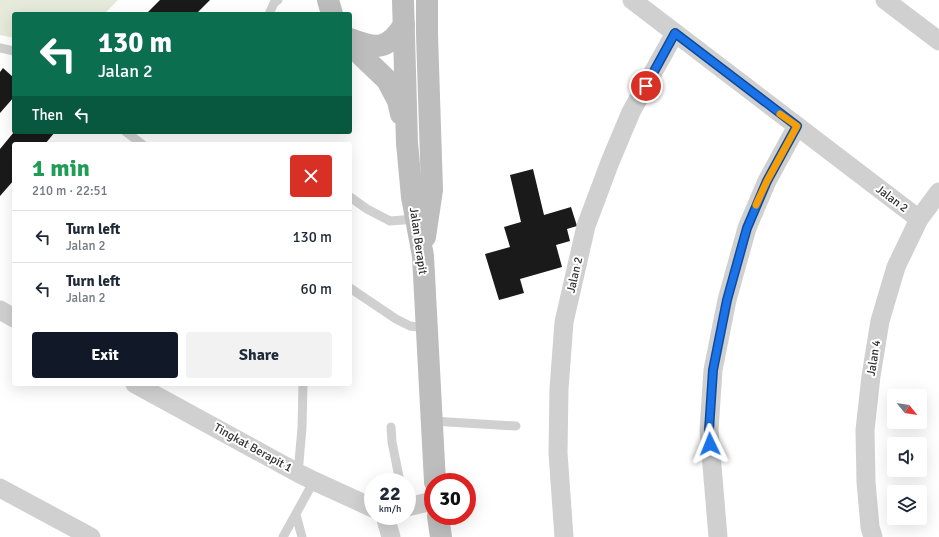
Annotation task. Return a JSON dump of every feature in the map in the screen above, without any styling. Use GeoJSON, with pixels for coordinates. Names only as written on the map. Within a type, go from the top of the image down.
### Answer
{"type":"FeatureCollection","features":[{"type":"Feature","properties":{"kind":"main road"},"geometry":{"type":"LineString","coordinates":[[328,0],[331,12]]}},
{"type":"Feature","properties":{"kind":"main road","name":"Jalan Berapit"},"geometry":{"type":"LineString","coordinates":[[403,0],[407,143],[412,197],[423,256],[435,473]]}},
{"type":"Feature","properties":{"kind":"main road"},"geometry":{"type":"LineString","coordinates":[[423,256],[432,190],[427,0]]}},
{"type":"Feature","properties":{"kind":"main road"},"geometry":{"type":"LineString","coordinates":[[352,40],[374,47],[388,44],[398,35],[404,25]]}},
{"type":"Feature","properties":{"kind":"main road"},"geometry":{"type":"LineString","coordinates":[[352,45],[387,80],[398,100],[407,143]]}},
{"type":"Feature","properties":{"kind":"main road"},"geometry":{"type":"LineString","coordinates":[[439,525],[440,537]]}},
{"type":"Feature","properties":{"kind":"street","name":"Jalan 2"},"geometry":{"type":"LineString","coordinates":[[632,0],[919,219]]}},
{"type":"Feature","properties":{"kind":"street"},"geometry":{"type":"LineString","coordinates":[[884,0],[939,41]]}},
{"type":"Feature","properties":{"kind":"street","name":"Jalan 2"},"geometry":{"type":"LineString","coordinates":[[564,537],[558,453],[564,322],[586,226],[610,162],[631,112],[675,33]]}},
{"type":"Feature","properties":{"kind":"street"},"geometry":{"type":"LineString","coordinates":[[718,537],[709,430],[713,370],[727,300],[747,228],[767,181],[797,126]]}},
{"type":"Feature","properties":{"kind":"street","name":"Jalan 4"},"geometry":{"type":"LineString","coordinates":[[873,537],[870,527],[866,474],[865,430],[871,376],[880,322],[896,267],[919,219],[939,192]]}},
{"type":"Feature","properties":{"kind":"street"},"geometry":{"type":"LineString","coordinates":[[0,310],[12,317]]}},
{"type":"Feature","properties":{"kind":"street","name":"Tingkat Berapit 1"},"geometry":{"type":"LineString","coordinates":[[139,386],[306,477],[364,504]]}},
{"type":"Feature","properties":{"kind":"street"},"geometry":{"type":"LineString","coordinates":[[0,488],[91,537]]}},
{"type":"Feature","properties":{"kind":"street"},"geometry":{"type":"LineString","coordinates":[[388,525],[391,537]]}},
{"type":"Feature","properties":{"kind":"lane"},"geometry":{"type":"LineString","coordinates":[[271,12],[274,3],[278,0]]}},
{"type":"Feature","properties":{"kind":"lane"},"geometry":{"type":"LineString","coordinates":[[0,48],[12,51]]}},
{"type":"Feature","properties":{"kind":"lane"},"geometry":{"type":"LineString","coordinates":[[129,134],[139,142]]}},
{"type":"Feature","properties":{"kind":"lane"},"geometry":{"type":"LineString","coordinates":[[352,198],[367,209],[390,221],[416,219]]}},
{"type":"Feature","properties":{"kind":"lane"},"geometry":{"type":"LineString","coordinates":[[352,289],[396,319],[410,326],[426,328]]}},
{"type":"Feature","properties":{"kind":"lane"},"geometry":{"type":"LineString","coordinates":[[284,537],[296,515],[306,477],[302,428],[303,386]]}},
{"type":"Feature","properties":{"kind":"lane"},"geometry":{"type":"LineString","coordinates":[[432,421],[516,426]]}},
{"type":"Feature","properties":{"kind":"lane"},"geometry":{"type":"LineString","coordinates":[[391,427],[398,473]]}},
{"type":"Feature","properties":{"kind":"lane"},"geometry":{"type":"LineString","coordinates":[[296,515],[302,537]]}},
{"type":"Feature","properties":{"kind":"shaded area"},"geometry":{"type":"Polygon","coordinates":[[[0,0],[118,0],[106,12],[12,12],[12,38],[0,35],[0,0]]]}},
{"type":"Feature","properties":{"kind":"building"},"geometry":{"type":"Polygon","coordinates":[[[160,0],[210,0],[198,12],[148,12],[160,0]]]}},
{"type":"Feature","properties":{"kind":"building"},"geometry":{"type":"Polygon","coordinates":[[[3,68],[12,76],[12,99],[0,113],[0,72],[3,68]]]}},
{"type":"Feature","properties":{"kind":"building"},"geometry":{"type":"Polygon","coordinates":[[[12,134],[53,134],[47,142],[12,142],[12,182],[0,196],[0,149],[12,134]]]}},
{"type":"Feature","properties":{"kind":"building"},"geometry":{"type":"Polygon","coordinates":[[[533,169],[544,215],[571,207],[577,226],[567,229],[570,241],[556,245],[562,267],[520,279],[524,293],[499,300],[485,254],[510,247],[504,227],[521,222],[510,175],[533,169]]]}},
{"type":"Feature","properties":{"kind":"slow traffic"},"geometry":{"type":"LineString","coordinates":[[756,205],[767,181],[797,126],[780,114]]}},
{"type":"Feature","properties":{"kind":"route"},"geometry":{"type":"LineString","coordinates":[[646,86],[675,33],[797,126],[767,181],[747,228],[727,300],[713,370],[709,430],[710,444]]}}]}
